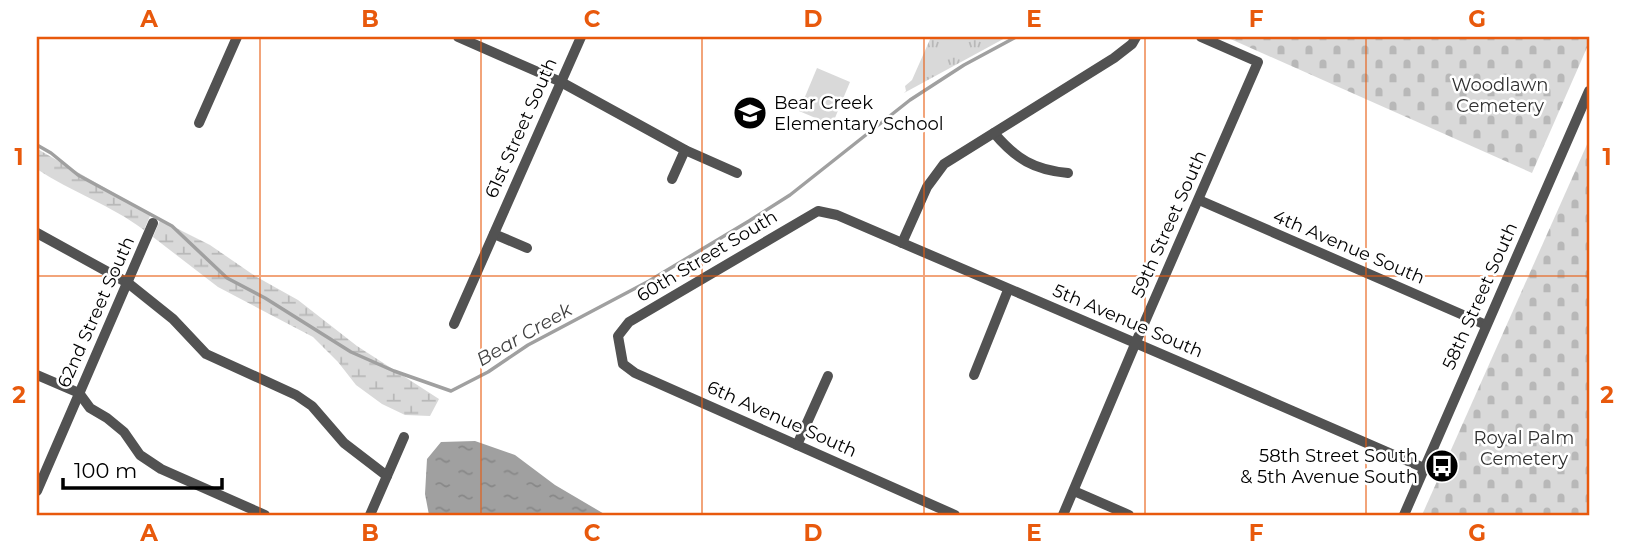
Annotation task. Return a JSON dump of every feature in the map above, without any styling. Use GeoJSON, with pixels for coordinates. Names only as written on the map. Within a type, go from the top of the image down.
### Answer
{"type":"FeatureCollection","features":[{"type":"Feature","properties":{"kind":"street"},"geometry":{"type":"LineString","coordinates":[[199,123],[237,37]]}},
{"type":"Feature","properties":{"kind":"street"},"geometry":{"type":"LineString","coordinates":[[458,37],[561,82],[685,150],[737,173]]}},
{"type":"Feature","properties":{"kind":"street","name":"61st Street South"},"geometry":{"type":"LineString","coordinates":[[454,324],[580,37]]}},
{"type":"Feature","properties":{"kind":"street"},"geometry":{"type":"LineString","coordinates":[[902,243],[927,187],[944,164],[1114,58],[1132,44],[1136,37]]}},
{"type":"Feature","properties":{"kind":"street","name":"59th Street South"},"geometry":{"type":"LineString","coordinates":[[1063,515],[1258,62],[1201,37]]}},
{"type":"Feature","properties":{"kind":"street","name":"58th Street South"},"geometry":{"type":"LineString","coordinates":[[1404,515],[1589,91]]}},
{"type":"Feature","properties":{"kind":"street"},"geometry":{"type":"LineString","coordinates":[[994,133],[1008,150],[1021,160],[1048,171],[1068,173]]}},
{"type":"Feature","properties":{"kind":"street"},"geometry":{"type":"LineString","coordinates":[[672,179],[685,150]]}},
{"type":"Feature","properties":{"kind":"street","name":"4th Avenue South"},"geometry":{"type":"LineString","coordinates":[[1199,200],[1486,325]]}},
{"type":"Feature","properties":{"kind":"street","name":"5th Avenue South"},"geometry":{"type":"LineString","coordinates":[[818,211],[837,215],[1424,468]]}},
{"type":"Feature","properties":{"kind":"street","name":"60th Street South"},"geometry":{"type":"LineString","coordinates":[[618,336],[629,322],[818,211]]}},
{"type":"Feature","properties":{"kind":"street","name":"62nd Street South"},"geometry":{"type":"LineString","coordinates":[[37,491],[153,223]]}},
{"type":"Feature","properties":{"kind":"street"},"geometry":{"type":"LineString","coordinates":[[37,233],[128,283],[173,320],[206,355],[312,406],[344,443],[387,476]]}},
{"type":"Feature","properties":{"kind":"street"},"geometry":{"type":"LineString","coordinates":[[494,234],[527,248]]}},
{"type":"Feature","properties":{"kind":"street"},"geometry":{"type":"LineString","coordinates":[[974,375],[1008,290]]}},
{"type":"Feature","properties":{"kind":"street","name":"6th Avenue South"},"geometry":{"type":"LineString","coordinates":[[618,336],[623,364],[635,373],[954,515]]}},
{"type":"Feature","properties":{"kind":"street"},"geometry":{"type":"LineString","coordinates":[[37,375],[79,394],[90,408],[124,432],[140,455],[161,469],[265,515]]}},
{"type":"Feature","properties":{"kind":"street"},"geometry":{"type":"LineString","coordinates":[[797,445],[828,376]]}},
{"type":"Feature","properties":{"kind":"street"},"geometry":{"type":"LineString","coordinates":[[370,515],[404,436]]}},
{"type":"Feature","properties":{"kind":"street"},"geometry":{"type":"LineString","coordinates":[[1074,491],[1129,515]]}},
{"type":"Feature","properties":{"kind":"green space"},"geometry":{"type":"Polygon","coordinates":[[[931,37],[1007,37],[904,93],[905,86],[912,80],[931,37]]]}},
{"type":"Feature","properties":{"kind":"green space","name":"Woodlawn Cemetery"},"geometry":{"type":"Polygon","coordinates":[[[1226,37],[1589,37],[1589,43],[1532,173],[1226,37]]]}},
{"type":"Feature","properties":{"kind":"green space"},"geometry":{"type":"Polygon","coordinates":[[[817,68],[850,82],[832,125],[799,111],[817,68]]]}},
{"type":"Feature","properties":{"kind":"green space","name":"Royal Palm Cemetery"},"geometry":{"type":"Polygon","coordinates":[[[1589,140],[1589,515],[1422,515],[1589,140]]]}},
{"type":"Feature","properties":{"kind":"green space"},"geometry":{"type":"Polygon","coordinates":[[[37,148],[155,217],[150,216],[144,230],[50,177],[37,169],[37,148]]]}},
{"type":"Feature","properties":{"kind":"green space"},"geometry":{"type":"Polygon","coordinates":[[[160,220],[210,245],[255,276],[298,300],[357,346],[439,399],[430,416],[405,415],[382,404],[356,385],[313,337],[218,287],[153,237],[160,220]]]}},
{"type":"Feature","properties":{"kind":"water"},"geometry":{"type":"Polygon","coordinates":[[[475,441],[515,455],[555,485],[606,515],[429,515],[425,494],[427,459],[441,442],[475,441]]]}},
{"type":"Feature","properties":{"kind":"waterway","name":"Bear Creek"},"geometry":{"type":"LineString","coordinates":[[37,145],[78,175],[172,226],[227,278],[265,298],[351,352],[451,391],[488,372],[528,345],[649,281],[749,221],[790,195],[910,100],[964,65],[1016,37]]}},
{"type":"Feature","properties":{"kind":"place","name":"Bear Creek Elementary School"},"geometry":{"type":"Point","coordinates":[750,113]}},
{"type":"Feature","properties":{"kind":"place","name":"58th Street South & 5th Avenue South"},"geometry":{"type":"Point","coordinates":[1442,466]}}]}
